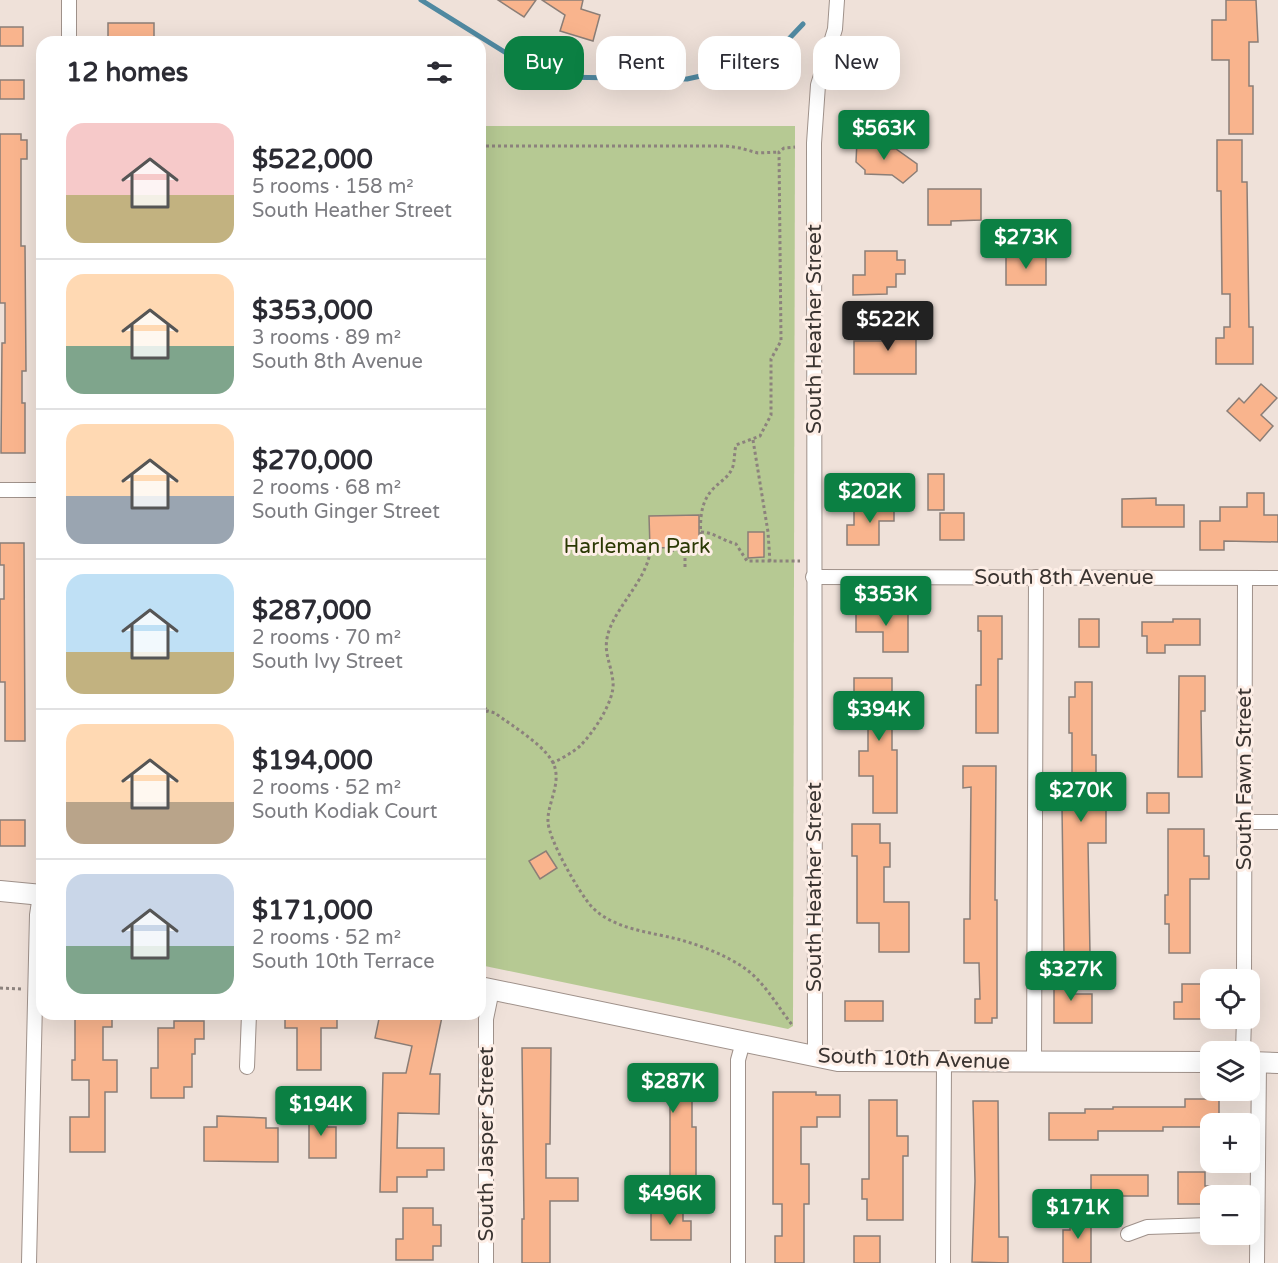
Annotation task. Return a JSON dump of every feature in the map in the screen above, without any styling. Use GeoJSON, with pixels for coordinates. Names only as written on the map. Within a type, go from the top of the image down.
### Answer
{"type":"FeatureCollection","features":[{"type":"Feature","properties":{"kind":"main road"},"geometry":{"type":"LineString","coordinates":[[0,891],[36,895]]}},
{"type":"Feature","properties":{"kind":"main road","name":"South 10th Avenue"},"geometry":{"type":"LineString","coordinates":[[486,989],[838,1061],[1200,1062]]}},
{"type":"Feature","properties":{"kind":"street"},"geometry":{"type":"LineString","coordinates":[[69,0],[69,36]]}},
{"type":"Feature","properties":{"kind":"street","name":"South Heather Street"},"geometry":{"type":"LineString","coordinates":[[815,1056],[814,143],[818,85],[835,29],[837,0]]}},
{"type":"Feature","properties":{"kind":"street"},"geometry":{"type":"LineString","coordinates":[[0,490],[36,490]]}},
{"type":"Feature","properties":{"kind":"street","name":"South 8th Avenue"},"geometry":{"type":"LineString","coordinates":[[813,577],[1278,578]]}},
{"type":"Feature","properties":{"kind":"street"},"geometry":{"type":"LineString","coordinates":[[1034,1062],[1036,577]]}},
{"type":"Feature","properties":{"kind":"street","name":"South Fawn Street"},"geometry":{"type":"LineString","coordinates":[[1244,969],[1245,578]]}},
{"type":"Feature","properties":{"kind":"street"},"geometry":{"type":"LineString","coordinates":[[1244,822],[1278,822]]}},
{"type":"Feature","properties":{"kind":"street"},"geometry":{"type":"LineString","coordinates":[[29,1263],[36,952]]}},
{"type":"Feature","properties":{"kind":"street","name":"South Jasper Street"},"geometry":{"type":"LineString","coordinates":[[486,989],[486,1263]]}},
{"type":"Feature","properties":{"kind":"street"},"geometry":{"type":"LineString","coordinates":[[247,1067],[249,1020]]}},
{"type":"Feature","properties":{"kind":"street"},"geometry":{"type":"LineString","coordinates":[[738,1263],[738,1060],[743,1042]]}},
{"type":"Feature","properties":{"kind":"street"},"geometry":{"type":"LineString","coordinates":[[943,1263],[944,1062]]}},
{"type":"Feature","properties":{"kind":"street"},"geometry":{"type":"LineString","coordinates":[[1254,1185],[1256,1101]]}},
{"type":"Feature","properties":{"kind":"street"},"geometry":{"type":"LineString","coordinates":[[1128,1234],[1147,1227],[1200,1226]]}},
{"type":"Feature","properties":{"kind":"street"},"geometry":{"type":"LineString","coordinates":[[1255,1245],[1257,1263]]}},
{"type":"Feature","properties":{"kind":"path"},"geometry":{"type":"LineString","coordinates":[[486,146],[726,146],[758,153],[779,152],[784,148],[795,147]]}},
{"type":"Feature","properties":{"kind":"path"},"geometry":{"type":"LineString","coordinates":[[552,763],[580,746],[611,702],[614,683],[605,649],[606,639],[618,610],[645,570],[650,551],[701,550],[700,514],[703,504],[711,492],[725,480],[732,468],[736,445],[760,436],[771,416],[771,359],[781,341],[779,152]]}},
{"type":"Feature","properties":{"kind":"path"},"geometry":{"type":"LineString","coordinates":[[753,440],[768,532],[770,562]]}},
{"type":"Feature","properties":{"kind":"path"},"geometry":{"type":"LineString","coordinates":[[701,532],[736,543],[747,561],[813,561]]}},
{"type":"Feature","properties":{"kind":"path"},"geometry":{"type":"LineString","coordinates":[[685,550],[685,567]]}},
{"type":"Feature","properties":{"kind":"path"},"geometry":{"type":"LineString","coordinates":[[488,711],[495,713],[538,745],[552,763],[555,769],[555,782],[548,822],[551,834],[578,888],[594,909],[621,924],[703,947],[742,967],[763,985],[793,1026]]}},
{"type":"Feature","properties":{"kind":"path"},"geometry":{"type":"LineString","coordinates":[[0,988],[35,989]]}},
{"type":"Feature","properties":{"kind":"green space","name":"Harleman Park"},"geometry":{"type":"Polygon","coordinates":[[[486,126],[795,126],[793,1026],[788,1029],[486,966],[486,126]]]}},
{"type":"Feature","properties":{"kind":"building"},"geometry":{"type":"Polygon","coordinates":[[[498,0],[536,0],[524,17],[498,0]]]}},
{"type":"Feature","properties":{"kind":"building"},"geometry":{"type":"Polygon","coordinates":[[[542,0],[583,0],[581,9],[600,15],[593,41],[584,38],[584,36],[560,31],[565,15],[542,0]]]}},
{"type":"Feature","properties":{"kind":"building"},"geometry":{"type":"Polygon","coordinates":[[[1226,0],[1256,0],[1258,42],[1249,42],[1249,86],[1253,86],[1253,134],[1229,134],[1229,60],[1212,60],[1212,20],[1226,20],[1226,0]]]}},
{"type":"Feature","properties":{"kind":"building"},"geometry":{"type":"Polygon","coordinates":[[[108,23],[154,23],[154,36],[108,36],[108,23]]]}},
{"type":"Feature","properties":{"kind":"building"},"geometry":{"type":"Polygon","coordinates":[[[0,27],[23,27],[23,46],[0,46],[0,27]]]}},
{"type":"Feature","properties":{"kind":"building"},"geometry":{"type":"Polygon","coordinates":[[[0,80],[24,80],[24,99],[0,99],[0,80]]]}},
{"type":"Feature","properties":{"kind":"building"},"geometry":{"type":"Polygon","coordinates":[[[0,134],[21,134],[21,140],[27,140],[27,159],[21,159],[21,246],[25,246],[26,371],[22,371],[22,403],[25,403],[25,453],[1,453],[2,343],[5,343],[5,303],[0,303],[0,134]]]}},
{"type":"Feature","properties":{"kind":"building"},"geometry":{"type":"Polygon","coordinates":[[[857,140],[881,140],[881,149],[896,149],[917,164],[917,171],[903,183],[892,175],[865,174],[865,170],[856,162],[857,140]]]}},
{"type":"Feature","properties":{"kind":"building"},"geometry":{"type":"Polygon","coordinates":[[[1217,140],[1242,140],[1242,182],[1247,182],[1249,327],[1253,327],[1253,364],[1216,364],[1216,338],[1224,338],[1224,327],[1230,327],[1230,294],[1222,294],[1221,191],[1217,191],[1217,140]]]}},
{"type":"Feature","properties":{"kind":"building"},"geometry":{"type":"Polygon","coordinates":[[[928,189],[981,189],[981,220],[951,221],[951,225],[928,225],[928,189]]]}},
{"type":"Feature","properties":{"kind":"building"},"geometry":{"type":"Polygon","coordinates":[[[865,251],[897,251],[897,260],[905,260],[905,274],[896,274],[896,287],[887,287],[887,294],[853,295],[853,275],[865,275],[865,251]]]}},
{"type":"Feature","properties":{"kind":"building"},"geometry":{"type":"Polygon","coordinates":[[[1006,255],[1046,255],[1046,285],[1006,285],[1006,255]]]}},
{"type":"Feature","properties":{"kind":"building"},"geometry":{"type":"Polygon","coordinates":[[[886,323],[916,323],[916,374],[854,374],[854,341],[886,341],[886,323]]]}},
{"type":"Feature","properties":{"kind":"building"},"geometry":{"type":"Polygon","coordinates":[[[1261,384],[1277,398],[1261,415],[1273,426],[1260,441],[1227,411],[1239,398],[1244,403],[1261,384]]]}},
{"type":"Feature","properties":{"kind":"building"},"geometry":{"type":"Polygon","coordinates":[[[928,474],[944,474],[944,510],[928,510],[928,474]]]}},
{"type":"Feature","properties":{"kind":"building"},"geometry":{"type":"Polygon","coordinates":[[[1247,493],[1264,493],[1264,515],[1278,515],[1278,542],[1224,541],[1224,550],[1200,550],[1200,521],[1220,521],[1220,507],[1247,507],[1247,493]]]}},
{"type":"Feature","properties":{"kind":"building"},"geometry":{"type":"Polygon","coordinates":[[[1156,498],[1156,505],[1184,505],[1184,527],[1122,527],[1122,499],[1156,498]]]}},
{"type":"Feature","properties":{"kind":"building"},"geometry":{"type":"Polygon","coordinates":[[[875,501],[894,501],[894,521],[879,521],[879,545],[847,545],[847,525],[854,525],[854,511],[875,511],[875,501]]]}},
{"type":"Feature","properties":{"kind":"building"},"geometry":{"type":"Polygon","coordinates":[[[940,513],[964,513],[964,540],[940,540],[940,513]]]}},
{"type":"Feature","properties":{"kind":"building"},"geometry":{"type":"Polygon","coordinates":[[[699,515],[699,547],[650,548],[649,516],[699,515]]]}},
{"type":"Feature","properties":{"kind":"building"},"geometry":{"type":"Polygon","coordinates":[[[748,532],[764,532],[764,557],[748,558],[748,532]]]}},
{"type":"Feature","properties":{"kind":"building"},"geometry":{"type":"Polygon","coordinates":[[[0,543],[24,543],[25,741],[5,741],[5,682],[0,682],[0,599],[4,599],[4,565],[0,565],[0,543]]]}},
{"type":"Feature","properties":{"kind":"building"},"geometry":{"type":"Polygon","coordinates":[[[856,610],[908,610],[908,652],[883,652],[883,632],[856,632],[856,610]]]}},
{"type":"Feature","properties":{"kind":"building"},"geometry":{"type":"Polygon","coordinates":[[[978,616],[1002,616],[1002,659],[998,659],[998,733],[976,733],[976,685],[981,685],[981,631],[978,631],[978,616]]]}},
{"type":"Feature","properties":{"kind":"building"},"geometry":{"type":"Polygon","coordinates":[[[1079,619],[1099,619],[1099,647],[1079,647],[1079,619]]]}},
{"type":"Feature","properties":{"kind":"building"},"geometry":{"type":"Polygon","coordinates":[[[1173,619],[1200,619],[1200,645],[1165,645],[1165,653],[1147,653],[1147,636],[1142,636],[1142,622],[1173,622],[1173,619]]]}},
{"type":"Feature","properties":{"kind":"building"},"geometry":{"type":"Polygon","coordinates":[[[1179,676],[1205,676],[1205,711],[1201,711],[1202,777],[1178,777],[1179,676]]]}},
{"type":"Feature","properties":{"kind":"building"},"geometry":{"type":"Polygon","coordinates":[[[854,678],[892,678],[892,750],[897,750],[897,813],[873,813],[873,776],[859,776],[859,751],[868,751],[868,703],[854,703],[854,678]]]}},
{"type":"Feature","properties":{"kind":"building"},"geometry":{"type":"Polygon","coordinates":[[[1075,682],[1092,682],[1092,755],[1096,755],[1096,782],[1106,782],[1106,843],[1088,843],[1090,954],[1064,954],[1062,807],[1059,807],[1059,790],[1072,790],[1072,733],[1069,733],[1069,697],[1075,697],[1075,682]]]}},
{"type":"Feature","properties":{"kind":"building"},"geometry":{"type":"Polygon","coordinates":[[[963,766],[996,766],[997,1018],[992,1018],[992,1023],[975,1023],[975,999],[980,999],[979,963],[964,963],[964,919],[970,919],[971,787],[963,788],[963,766]]]}},
{"type":"Feature","properties":{"kind":"building"},"geometry":{"type":"Polygon","coordinates":[[[1147,793],[1169,793],[1169,813],[1147,813],[1147,793]]]}},
{"type":"Feature","properties":{"kind":"building"},"geometry":{"type":"Polygon","coordinates":[[[0,820],[25,820],[25,846],[0,846],[0,820]]]}},
{"type":"Feature","properties":{"kind":"building"},"geometry":{"type":"Polygon","coordinates":[[[852,824],[880,824],[880,843],[890,843],[890,867],[884,867],[884,902],[909,902],[909,952],[879,952],[879,923],[857,923],[857,856],[852,856],[852,824]]]}},
{"type":"Feature","properties":{"kind":"building"},"geometry":{"type":"Polygon","coordinates":[[[1168,829],[1204,829],[1204,856],[1209,856],[1209,879],[1190,879],[1190,953],[1169,953],[1169,924],[1165,924],[1165,895],[1168,895],[1168,829]]]}},
{"type":"Feature","properties":{"kind":"building"},"geometry":{"type":"Polygon","coordinates":[[[546,851],[557,868],[540,879],[529,861],[546,851]]]}},
{"type":"Feature","properties":{"kind":"building"},"geometry":{"type":"Polygon","coordinates":[[[1054,974],[1073,974],[1073,994],[1092,994],[1092,1023],[1054,1023],[1054,974]]]}},
{"type":"Feature","properties":{"kind":"building"},"geometry":{"type":"Polygon","coordinates":[[[1182,984],[1200,984],[1200,1019],[1174,1019],[1174,1002],[1182,1002],[1182,984]]]}},
{"type":"Feature","properties":{"kind":"building"},"geometry":{"type":"Polygon","coordinates":[[[845,1001],[883,1001],[883,1021],[845,1021],[845,1001]]]}},
{"type":"Feature","properties":{"kind":"building"},"geometry":{"type":"Polygon","coordinates":[[[75,1020],[112,1020],[112,1027],[103,1027],[103,1060],[117,1060],[117,1092],[105,1092],[105,1152],[70,1152],[70,1117],[89,1117],[89,1080],[72,1080],[72,1060],[75,1060],[75,1020]]]}},
{"type":"Feature","properties":{"kind":"building"},"geometry":{"type":"Polygon","coordinates":[[[285,1020],[337,1020],[337,1028],[321,1028],[321,1070],[297,1070],[297,1028],[285,1028],[285,1020]]]}},
{"type":"Feature","properties":{"kind":"building"},"geometry":{"type":"Polygon","coordinates":[[[379,1020],[441,1020],[430,1074],[440,1074],[439,1114],[398,1113],[397,1148],[444,1148],[444,1170],[427,1170],[427,1177],[397,1177],[397,1192],[380,1192],[383,1073],[406,1073],[412,1046],[375,1038],[379,1020]]]}},
{"type":"Feature","properties":{"kind":"building"},"geometry":{"type":"Polygon","coordinates":[[[174,1021],[204,1021],[204,1039],[195,1039],[195,1054],[192,1054],[192,1087],[184,1087],[184,1098],[151,1098],[151,1068],[158,1068],[158,1028],[174,1028],[174,1021]]]}},
{"type":"Feature","properties":{"kind":"building"},"geometry":{"type":"Polygon","coordinates":[[[522,1048],[551,1048],[550,1144],[546,1144],[546,1178],[578,1178],[578,1201],[550,1201],[550,1263],[522,1263],[522,1219],[524,1219],[522,1048]]]}},
{"type":"Feature","properties":{"kind":"building"},"geometry":{"type":"Polygon","coordinates":[[[635,1070],[687,1070],[687,1086],[692,1086],[692,1127],[696,1127],[696,1176],[670,1176],[670,1101],[635,1101],[635,1070]]]}},
{"type":"Feature","properties":{"kind":"building"},"geometry":{"type":"Polygon","coordinates":[[[773,1092],[816,1092],[816,1095],[840,1095],[840,1117],[817,1117],[817,1127],[801,1127],[801,1164],[809,1164],[809,1204],[804,1204],[804,1263],[775,1263],[775,1236],[782,1236],[782,1204],[773,1204],[773,1092]]]}},
{"type":"Feature","properties":{"kind":"building"},"geometry":{"type":"Polygon","coordinates":[[[1185,1099],[1219,1101],[1219,1113],[1200,1113],[1200,1127],[1163,1127],[1163,1131],[1098,1131],[1098,1140],[1049,1140],[1049,1113],[1085,1113],[1085,1109],[1113,1109],[1113,1107],[1185,1107],[1185,1099]]]}},
{"type":"Feature","properties":{"kind":"building"},"geometry":{"type":"Polygon","coordinates":[[[869,1100],[897,1100],[897,1136],[908,1136],[908,1156],[903,1156],[903,1220],[867,1220],[867,1199],[862,1199],[862,1179],[869,1179],[869,1100]]]}},
{"type":"Feature","properties":{"kind":"building"},"geometry":{"type":"Polygon","coordinates":[[[973,1101],[998,1101],[999,1237],[1008,1237],[1008,1263],[972,1262],[975,1181],[973,1101]]]}},
{"type":"Feature","properties":{"kind":"building"},"geometry":{"type":"Polygon","coordinates":[[[309,1113],[327,1113],[327,1127],[336,1127],[336,1158],[309,1158],[309,1113]]]}},
{"type":"Feature","properties":{"kind":"building"},"geometry":{"type":"Polygon","coordinates":[[[217,1116],[266,1118],[266,1128],[278,1128],[278,1162],[204,1161],[204,1127],[217,1127],[217,1116]]]}},
{"type":"Feature","properties":{"kind":"building"},"geometry":{"type":"Polygon","coordinates":[[[1178,1172],[1205,1173],[1205,1185],[1200,1185],[1200,1204],[1178,1204],[1178,1172]]]}},
{"type":"Feature","properties":{"kind":"building"},"geometry":{"type":"Polygon","coordinates":[[[1091,1175],[1148,1175],[1148,1196],[1091,1196],[1091,1175]]]}},
{"type":"Feature","properties":{"kind":"building"},"geometry":{"type":"Polygon","coordinates":[[[403,1208],[433,1208],[433,1225],[441,1225],[441,1246],[433,1246],[433,1260],[396,1260],[396,1239],[403,1239],[403,1208]]]}},
{"type":"Feature","properties":{"kind":"building"},"geometry":{"type":"Polygon","coordinates":[[[651,1211],[683,1211],[683,1221],[691,1221],[691,1240],[651,1240],[651,1211]]]}},
{"type":"Feature","properties":{"kind":"building"},"geometry":{"type":"Polygon","coordinates":[[[1070,1215],[1091,1215],[1091,1263],[1063,1263],[1063,1230],[1070,1230],[1070,1215]]]}},
{"type":"Feature","properties":{"kind":"building"},"geometry":{"type":"Polygon","coordinates":[[[854,1236],[880,1236],[880,1263],[854,1263],[854,1236]]]}},
{"type":"Feature","properties":{"kind":"waterway"},"geometry":{"type":"LineString","coordinates":[[421,0],[479,36]]}},
{"type":"Feature","properties":{"kind":"waterway"},"geometry":{"type":"LineString","coordinates":[[486,40],[519,61],[556,77],[687,79],[728,70],[785,43],[803,24]]}}]}
